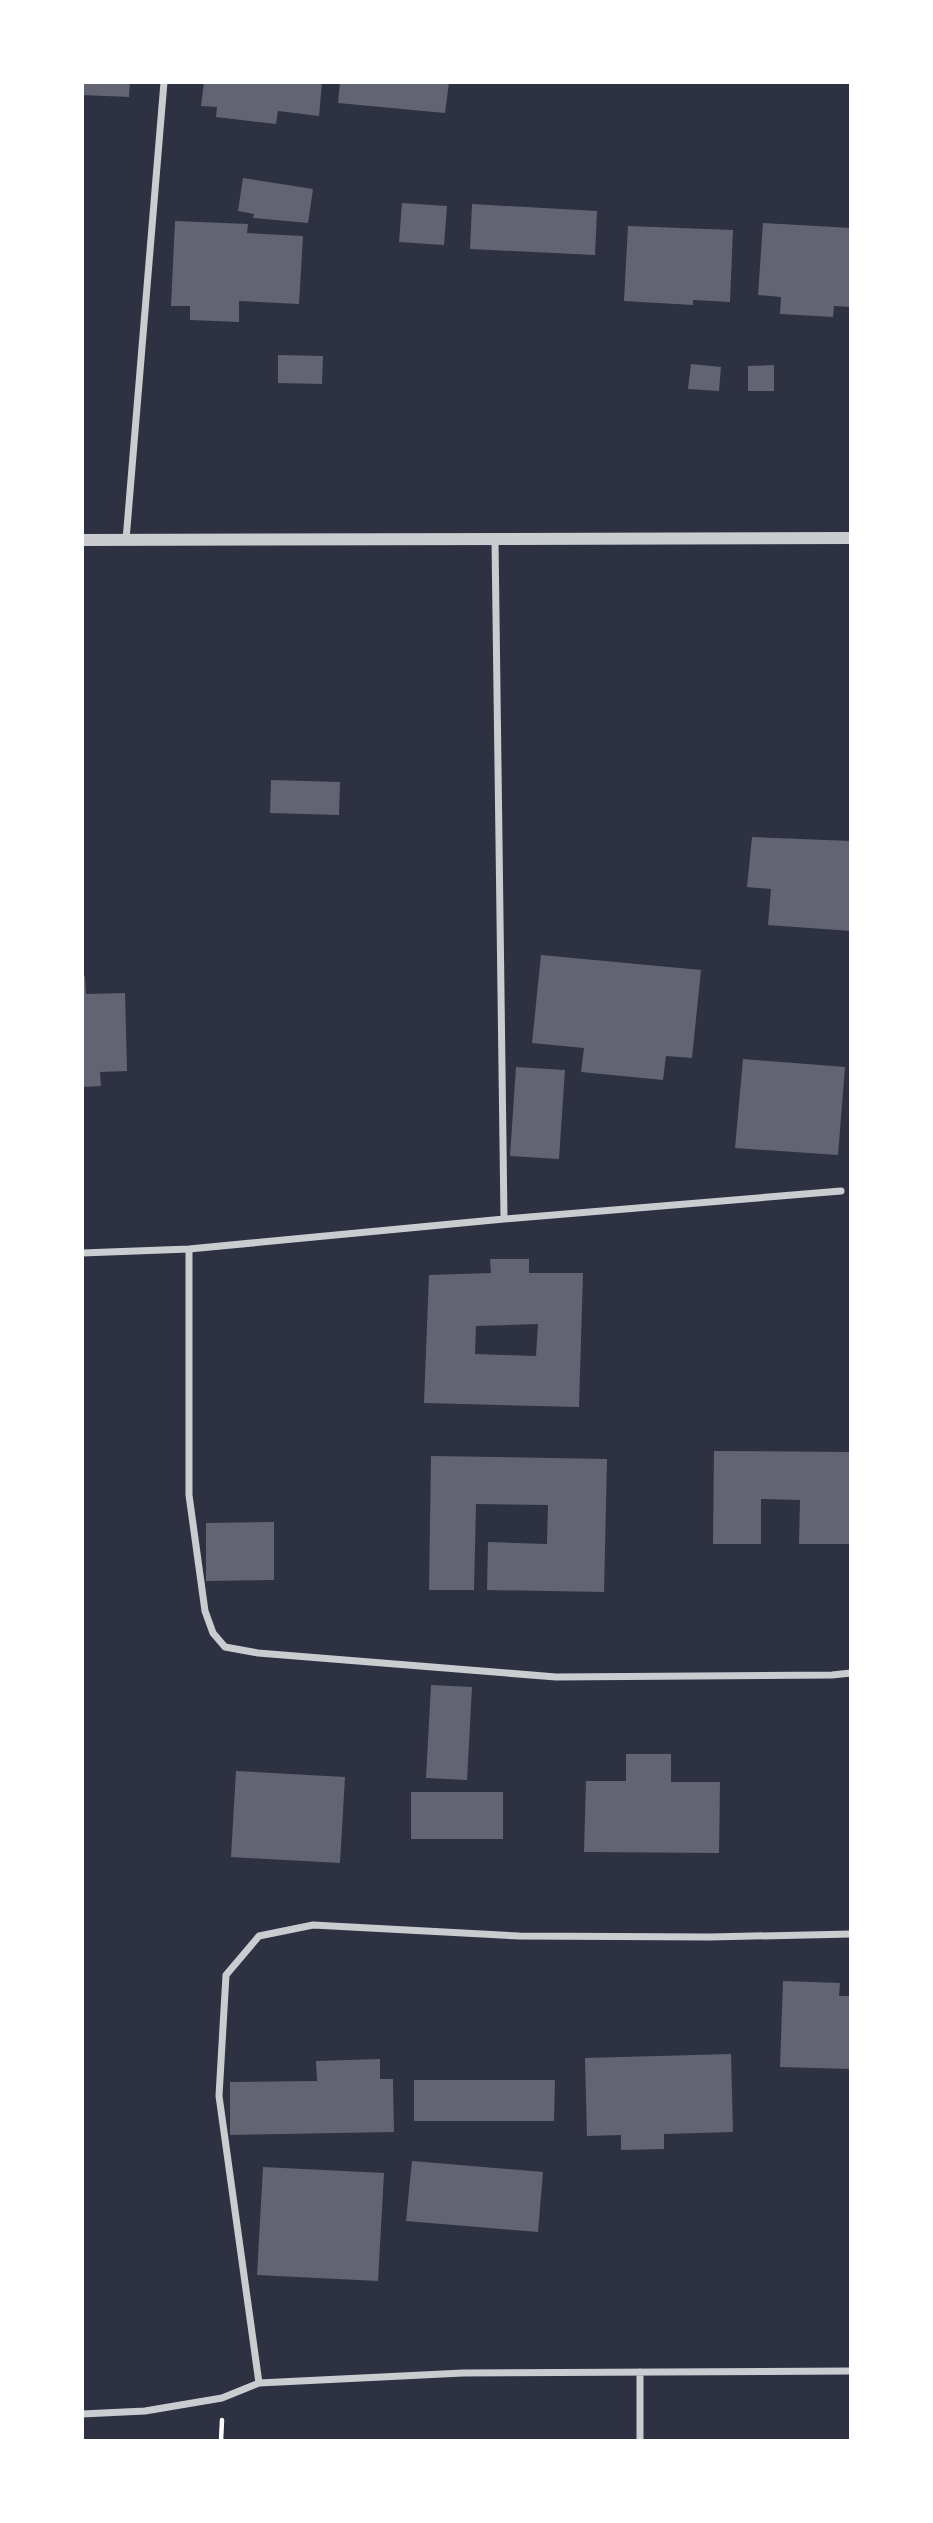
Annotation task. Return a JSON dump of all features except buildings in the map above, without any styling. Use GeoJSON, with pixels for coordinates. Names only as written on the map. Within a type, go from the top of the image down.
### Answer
{"type":"FeatureCollection","features":[{"type":"Feature","properties":{"kind":"street"},"geometry":{"type":"LineString","coordinates":[[126,540],[164,82]]}},
{"type":"Feature","properties":{"kind":"street"},"geometry":{"type":"LineString","coordinates":[[82,540],[851,538]]}},
{"type":"Feature","properties":{"kind":"street"},"geometry":{"type":"LineString","coordinates":[[495,540],[504,1219]]}},
{"type":"Feature","properties":{"kind":"street"},"geometry":{"type":"LineString","coordinates":[[82,1253],[189,1249],[841,1191]]}},
{"type":"Feature","properties":{"kind":"street"},"geometry":{"type":"LineString","coordinates":[[189,1249],[189,1495],[205,1611],[213,1633],[225,1647],[258,1653],[556,1677],[851,1673]]}},
{"type":"Feature","properties":{"kind":"street"},"geometry":{"type":"LineString","coordinates":[[260,2383],[219,2096],[226,1975],[259,1936],[313,1925],[519,1936],[710,1937],[851,1934]]}},
{"type":"Feature","properties":{"kind":"street"},"geometry":{"type":"LineString","coordinates":[[82,2414],[145,2411],[222,2398],[260,2383],[463,2373],[851,2371]]}},
{"type":"Feature","properties":{"kind":"street"},"geometry":{"type":"LineString","coordinates":[[640,2372],[640,2441]]}}]}
